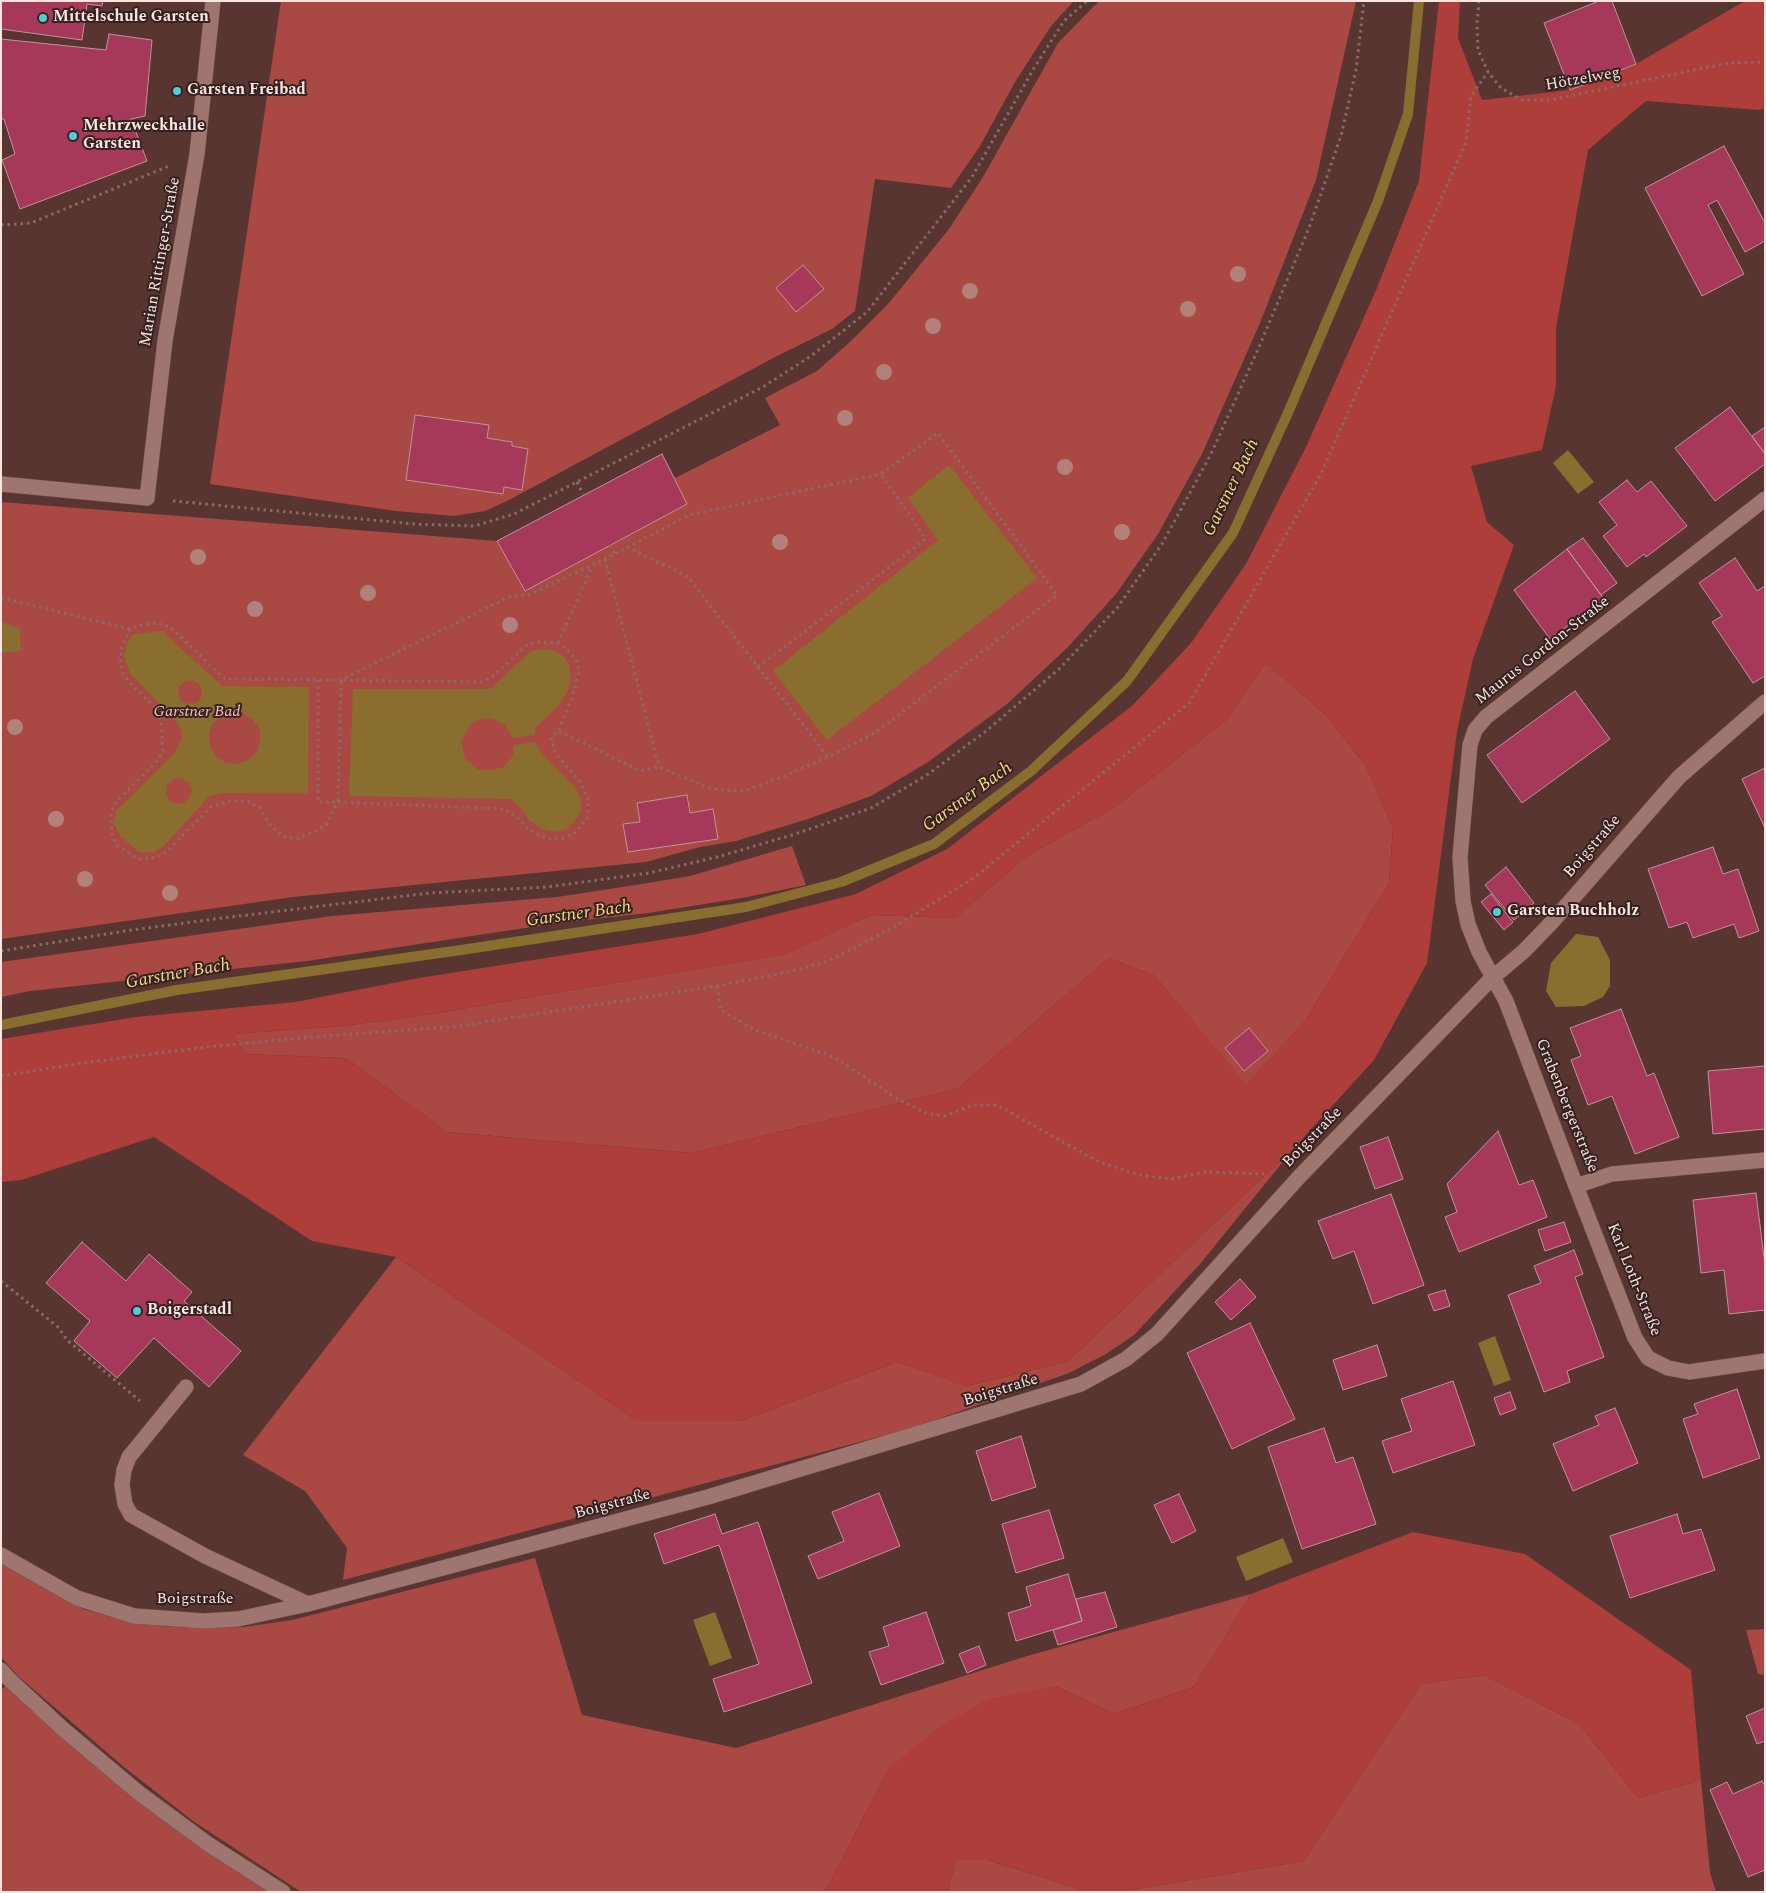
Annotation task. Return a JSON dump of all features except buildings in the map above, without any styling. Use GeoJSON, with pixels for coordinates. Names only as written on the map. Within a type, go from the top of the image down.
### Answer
{"type":"FeatureCollection","features":[{"type":"Feature","properties":{"kind":"street","name":"Marian Rittinger-Straße"},"geometry":{"type":"LineString","coordinates":[[147,498],[165,341],[197,154],[214,1]]}},
{"type":"Feature","properties":{"kind":"street"},"geometry":{"type":"LineString","coordinates":[[1,484],[147,498]]}},
{"type":"Feature","properties":{"kind":"street","name":"Maurus Gordon-Straße"},"geometry":{"type":"LineString","coordinates":[[1492,978],[1468,924],[1461,881],[1460,857],[1468,764],[1470,745],[1475,730],[1486,717],[1765,499]]}},
{"type":"Feature","properties":{"kind":"street","name":"Boigstraße"},"geometry":{"type":"LineString","coordinates":[[1,1555],[78,1598],[134,1616],[195,1621],[238,1619],[308,1604],[708,1497],[1081,1384],[1126,1359],[1157,1334],[1300,1176],[1492,978],[1541,934],[1679,777],[1765,702]]}},
{"type":"Feature","properties":{"kind":"street","name":"Grabenbergerstraße"},"geometry":{"type":"LineString","coordinates":[[1492,978],[1506,1001],[1576,1186],[1612,1174],[1765,1160]]}},
{"type":"Feature","properties":{"kind":"street","name":"Karl Loth-Straße"},"geometry":{"type":"LineString","coordinates":[[1576,1186],[1635,1338],[1648,1358],[1668,1368],[1689,1372],[1765,1361]]}},
{"type":"Feature","properties":{"kind":"street"},"geometry":{"type":"LineString","coordinates":[[186,1387],[129,1457],[124,1470],[122,1485],[125,1504],[131,1515],[205,1556],[308,1604]]}},
{"type":"Feature","properties":{"kind":"street"},"geometry":{"type":"LineString","coordinates":[[1,1670],[8,1679],[64,1729],[139,1793],[208,1844],[283,1892]]}},
{"type":"Feature","properties":{"kind":"path"},"geometry":{"type":"LineString","coordinates":[[147,498],[414,524],[474,526],[514,514],[763,387],[810,356],[867,312],[972,177],[1034,68],[1064,21],[1087,1]]}},
{"type":"Feature","properties":{"kind":"path"},"geometry":{"type":"LineString","coordinates":[[1,951],[126,931],[430,893],[547,886],[649,873],[721,856],[871,808],[927,775],[986,731],[1059,669],[1117,608],[1162,544],[1211,454],[1309,228],[1341,136],[1356,70],[1364,1]]}},
{"type":"Feature","properties":{"kind":"path","name":"Hötzelweg"},"geometry":{"type":"LineString","coordinates":[[1479,1],[1477,24],[1478,50],[1488,72],[1501,88],[1522,100],[1550,100],[1728,63],[1765,62]]}},
{"type":"Feature","properties":{"kind":"path"},"geometry":{"type":"LineString","coordinates":[[1,1076],[75,1064],[206,1047],[452,1027],[717,986],[783,973],[829,961],[892,928],[971,880],[1189,703],[1321,474],[1466,142],[1471,96],[1488,72]]}},
{"type":"Feature","properties":{"kind":"path"},"geometry":{"type":"LineString","coordinates":[[1,225],[31,223],[197,154]]}},
{"type":"Feature","properties":{"kind":"path"},"geometry":{"type":"LineString","coordinates":[[341,680],[509,597],[531,594],[605,559],[689,515],[881,474],[938,432],[1057,595],[876,732],[782,778],[744,791],[712,789],[659,767],[641,771],[558,731]]}},
{"type":"Feature","properties":{"kind":"path"},"geometry":{"type":"LineString","coordinates":[[758,667],[926,539],[881,474]]}},
{"type":"Feature","properties":{"kind":"path"},"geometry":{"type":"LineString","coordinates":[[577,482],[584,494]]}},
{"type":"Feature","properties":{"kind":"path"},"geometry":{"type":"LineString","coordinates":[[610,546],[614,554]]}},
{"type":"Feature","properties":{"kind":"path"},"geometry":{"type":"LineString","coordinates":[[627,547],[687,576],[828,757]]}},
{"type":"Feature","properties":{"kind":"path"},"geometry":{"type":"LineString","coordinates":[[605,559],[659,767]]}},
{"type":"Feature","properties":{"kind":"path"},"geometry":{"type":"LineString","coordinates":[[558,643],[592,565]]}},
{"type":"Feature","properties":{"kind":"path"},"geometry":{"type":"LineString","coordinates":[[1,598],[130,629],[156,623],[170,627],[225,679],[341,680],[481,682],[493,676],[527,645],[537,642],[558,643],[571,653],[577,662],[579,671],[572,698],[558,731],[551,740],[556,754],[580,782],[589,801],[587,818],[576,832],[564,838],[548,839],[529,830],[516,816],[504,809],[318,802],[318,680]]}},
{"type":"Feature","properties":{"kind":"path"},"geometry":{"type":"LineString","coordinates":[[130,629],[122,647],[120,659],[123,673],[156,709],[161,722],[163,750],[158,760],[116,802],[111,812],[112,835],[118,846],[139,859],[163,855],[211,807],[229,801],[248,801],[260,808],[271,826],[282,836],[296,839],[326,825],[338,802],[341,680]]}},
{"type":"Feature","properties":{"kind":"path"},"geometry":{"type":"LineString","coordinates":[[717,986],[721,1010],[753,1029],[834,1057],[896,1098],[926,1114],[944,1116],[974,1105],[997,1105],[1099,1162],[1140,1175],[1170,1178],[1206,1172],[1300,1176]]}},
{"type":"Feature","properties":{"kind":"path"},"geometry":{"type":"LineString","coordinates":[[1,1281],[58,1328],[67,1340],[160,1418]]}},
{"type":"Feature","properties":{"kind":"green space"},"geometry":{"type":"Polygon","coordinates":[[[281,1],[1074,1],[1051,26],[1015,82],[980,146],[951,188],[875,179],[855,311],[832,329],[775,357],[507,501],[485,511],[454,516],[396,511],[210,484],[281,1]]]}},
{"type":"Feature","properties":{"kind":"green space","name":"Garstner Bad"},"geometry":{"type":"Polygon","coordinates":[[[1100,1],[1356,1],[1316,180],[1260,323],[1202,454],[1158,534],[1116,594],[1067,648],[1007,704],[928,762],[871,796],[808,819],[736,841],[700,847],[646,862],[293,897],[1,939],[1,502],[497,541],[662,454],[675,478],[780,425],[765,398],[817,371],[851,341],[889,303],[949,229],[983,177],[1058,43],[1100,1]]]}},
{"type":"Feature","properties":{"kind":"green space"},"geometry":{"type":"Polygon","coordinates":[[[1266,663],[1324,713],[1366,766],[1393,828],[1389,883],[1305,1021],[1246,1085],[1155,976],[1109,958],[957,1089],[692,1153],[447,1132],[346,1058],[245,1054],[233,1034],[343,1026],[426,1015],[786,954],[871,915],[955,918],[1027,856],[1115,807],[1225,721],[1266,663]]]}},
{"type":"Feature","properties":{"kind":"green space"},"geometry":{"type":"Polygon","coordinates":[[[792,846],[806,885],[742,898],[648,913],[558,923],[307,961],[30,991],[1,997],[1,962],[332,916],[557,897],[690,876],[792,846]]]}},
{"type":"Feature","properties":{"kind":"green space"},"geometry":{"type":"Polygon","coordinates":[[[1294,1148],[1200,1264],[1134,1335],[1106,1354],[1069,1373],[912,1428],[343,1580],[347,1548],[305,1491],[243,1455],[396,1257],[637,1421],[741,1421],[897,1362],[966,1386],[1067,1362],[1294,1148]]]}},
{"type":"Feature","properties":{"kind":"green space"},"geometry":{"type":"Polygon","coordinates":[[[535,1558],[582,1715],[736,1748],[1027,1656],[1251,1594],[1194,1687],[1114,1714],[1056,1686],[889,1768],[825,1892],[301,1892],[193,1821],[124,1767],[18,1676],[1,1657],[1,1561],[83,1609],[120,1619],[160,1626],[203,1628],[244,1627],[292,1620],[535,1558]]]}},
{"type":"Feature","properties":{"kind":"green space"},"geometry":{"type":"Polygon","coordinates":[[[1765,1629],[1765,1675],[1758,1674],[1746,1630],[1765,1629]]]}},
{"type":"Feature","properties":{"kind":"green space"},"geometry":{"type":"Polygon","coordinates":[[[1484,1675],[1579,1724],[1638,1798],[1701,1780],[1710,1873],[1716,1892],[1118,1892],[1304,1861],[1421,1684],[1484,1675]]]}},
{"type":"Feature","properties":{"kind":"green space"},"geometry":{"type":"Polygon","coordinates":[[[6,1686],[273,1892],[1,1892],[1,1690],[6,1686]]]}},
{"type":"Feature","properties":{"kind":"green space"},"geometry":{"type":"Polygon","coordinates":[[[956,1860],[988,1860],[1087,1892],[948,1892],[956,1860]]]}},
{"type":"Feature","properties":{"kind":"shaded area"},"geometry":{"type":"Polygon","coordinates":[[[1439,1],[1460,1],[1458,38],[1482,100],[1570,90],[1636,64],[1745,1],[1765,1],[1765,108],[1759,110],[1646,101],[1588,150],[1556,328],[1556,386],[1542,450],[1471,466],[1487,522],[1514,545],[1473,659],[1457,731],[1427,963],[1374,1060],[1294,1148],[1067,1362],[965,1386],[897,1362],[741,1421],[637,1421],[396,1257],[312,1241],[154,1137],[21,1180],[1,1182],[1,1039],[136,1017],[295,1002],[419,978],[698,934],[856,894],[947,849],[1133,705],[1191,643],[1246,564],[1306,447],[1377,288],[1419,181],[1439,1]],[[1266,663],[1225,721],[1115,807],[1027,856],[955,918],[871,915],[787,954],[426,1015],[343,1026],[233,1034],[245,1054],[346,1058],[447,1132],[692,1153],[957,1089],[1109,958],[1155,976],[1246,1084],[1305,1021],[1389,883],[1393,828],[1366,766],[1324,713],[1266,663]]]}},
{"type":"Feature","properties":{"kind":"shaded area"},"geometry":{"type":"Polygon","coordinates":[[[1568,450],[1594,482],[1578,494],[1553,463],[1568,450]]]}},
{"type":"Feature","properties":{"kind":"shaded area"},"geometry":{"type":"Polygon","coordinates":[[[949,465],[1037,578],[827,740],[773,671],[938,540],[908,498],[949,465]]]}},
{"type":"Feature","properties":{"kind":"shaded area"},"geometry":{"type":"Polygon","coordinates":[[[1,621],[20,629],[21,651],[1,653],[1,621]]]}},
{"type":"Feature","properties":{"kind":"shaded area"},"geometry":{"type":"Polygon","coordinates":[[[162,631],[222,686],[309,687],[308,793],[224,793],[209,796],[164,846],[153,852],[139,852],[120,836],[114,823],[116,811],[173,755],[182,739],[181,730],[175,720],[130,673],[124,656],[127,644],[133,634],[162,631]],[[193,680],[185,681],[179,686],[178,694],[181,701],[188,704],[196,703],[201,698],[202,691],[199,684],[193,680]],[[232,712],[221,716],[212,724],[209,735],[210,746],[216,756],[226,763],[237,764],[248,760],[257,752],[260,741],[260,729],[244,713],[232,712]],[[181,778],[173,779],[167,785],[166,793],[169,800],[176,804],[184,803],[190,797],[192,790],[188,782],[181,778]]]}},
{"type":"Feature","properties":{"kind":"shaded area"},"geometry":{"type":"Polygon","coordinates":[[[553,650],[563,656],[569,665],[571,675],[568,691],[557,707],[535,728],[535,735],[513,738],[505,725],[492,718],[477,720],[469,726],[461,743],[465,759],[479,770],[490,770],[502,768],[513,756],[514,745],[536,742],[540,752],[575,787],[581,799],[581,810],[575,821],[566,829],[555,832],[542,829],[529,820],[519,806],[510,799],[349,796],[353,689],[490,689],[531,651],[553,650]]]}},
{"type":"Feature","properties":{"kind":"shaded area"},"geometry":{"type":"Polygon","coordinates":[[[1576,934],[1598,937],[1610,960],[1610,986],[1603,997],[1584,1006],[1556,1007],[1546,991],[1551,963],[1576,934]]]}},
{"type":"Feature","properties":{"kind":"shaded area"},"geometry":{"type":"Polygon","coordinates":[[[1495,1336],[1511,1380],[1494,1386],[1478,1343],[1495,1336]]]}},
{"type":"Feature","properties":{"kind":"shaded area"},"geometry":{"type":"Polygon","coordinates":[[[1413,1532],[1525,1554],[1691,1670],[1701,1780],[1638,1798],[1579,1724],[1484,1675],[1421,1684],[1304,1861],[1118,1892],[1087,1892],[988,1860],[956,1860],[948,1892],[825,1892],[889,1768],[940,1726],[988,1699],[1056,1686],[1114,1714],[1194,1687],[1251,1594],[1413,1532]]]}},
{"type":"Feature","properties":{"kind":"shaded area"},"geometry":{"type":"Polygon","coordinates":[[[1283,1538],[1293,1562],[1246,1581],[1236,1557],[1283,1538]]]}},
{"type":"Feature","properties":{"kind":"shaded area"},"geometry":{"type":"Polygon","coordinates":[[[715,1612],[732,1658],[710,1666],[693,1620],[715,1612]]]}},
{"type":"Feature","properties":{"kind":"waterway","name":"Garstner Bach"},"geometry":{"type":"LineString","coordinates":[[1,1025],[177,990],[746,907],[841,882],[934,844],[1031,771],[1127,681],[1233,533],[1287,415],[1378,201],[1408,114],[1419,1]]}},
{"type":"Feature","properties":{"kind":"place","name":"Mittelschule Garsten"},"geometry":{"type":"Point","coordinates":[43,18]}},
{"type":"Feature","properties":{"kind":"place","name":"Garsten Freibad"},"geometry":{"type":"Point","coordinates":[177,91]}},
{"type":"Feature","properties":{"kind":"place","name":"Mehrzweckhalle Garsten"},"geometry":{"type":"Point","coordinates":[73,136]}},
{"type":"Feature","properties":{"kind":"place","name":"Garsten Buchholz"},"geometry":{"type":"Point","coordinates":[1497,912]}},
{"type":"Feature","properties":{"kind":"place","name":"Boigerstadl"},"geometry":{"type":"Point","coordinates":[137,1311]}}]}
